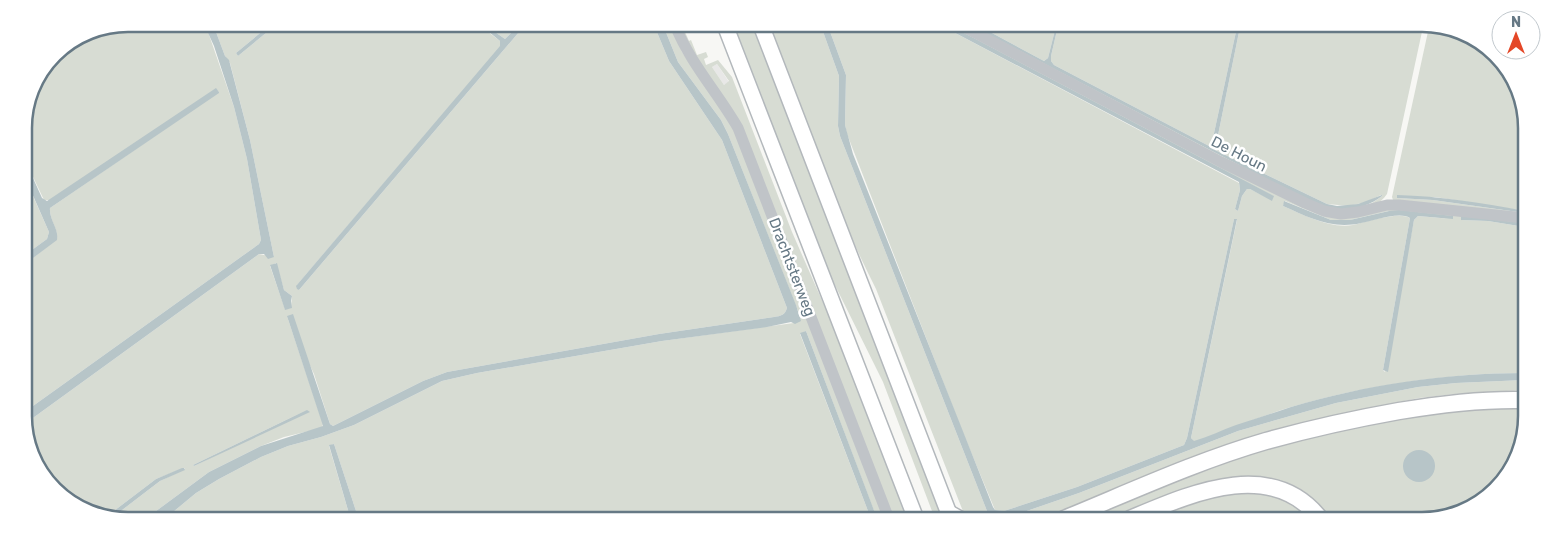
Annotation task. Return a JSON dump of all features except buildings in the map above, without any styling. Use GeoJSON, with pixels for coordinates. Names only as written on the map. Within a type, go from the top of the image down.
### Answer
{"type":"FeatureCollection","features":[{"type":"Feature","properties":{"kind":"highway"},"geometry":{"type":"LineString","coordinates":[[1083,511],[1194,466],[1249,446],[1288,435],[1414,408],[1474,402],[1518,400]]}},
{"type":"Feature","properties":{"kind":"highway"},"geometry":{"type":"LineString","coordinates":[[1150,511],[1222,487],[1252,484],[1269,486],[1289,493],[1314,511]]}},
{"type":"Feature","properties":{"kind":"main road","name":"Drachtsterweg"},"geometry":{"type":"LineString","coordinates":[[728,33],[913,511]]}},
{"type":"Feature","properties":{"kind":"main road"},"geometry":{"type":"LineString","coordinates":[[764,33],[951,511]]}},
{"type":"Feature","properties":{"kind":"street","name":"De Houn"},"geometry":{"type":"LineString","coordinates":[[974,32],[1284,194],[1324,211],[1349,214],[1388,205],[1405,205],[1518,217]]}},
{"type":"Feature","properties":{"kind":"street","name":"Drachtsterweg"},"geometry":{"type":"LineString","coordinates":[[678,33],[689,56],[729,112],[742,137],[886,511]]}},
{"type":"Feature","properties":{"kind":"shaded area"},"geometry":{"type":"Polygon","coordinates":[[[823,32],[839,76],[838,126],[840,136],[987,511],[963,511],[876,289],[860,257],[805,125],[769,33],[823,32]]]}},
{"type":"Feature","properties":{"kind":"shaded area"},"geometry":{"type":"Polygon","coordinates":[[[823,32],[830,32],[846,75],[845,125],[853,154],[995,510],[1004,511],[1077,487],[1184,445],[1234,219],[1237,219],[1191,438],[1194,441],[1291,407],[1348,392],[1406,382],[1465,375],[1518,373],[1518,380],[1418,387],[1336,403],[1238,431],[1079,493],[1026,511],[987,511],[840,136],[838,126],[839,76],[823,32]]]}},
{"type":"Feature","properties":{"kind":"shaded area"},"geometry":{"type":"Polygon","coordinates":[[[830,32],[954,32],[1239,183],[1240,190],[1235,209],[1238,211],[1242,196],[1247,189],[1272,200],[1273,196],[963,32],[969,32],[1304,206],[1388,208],[1461,216],[1461,220],[1488,221],[1518,226],[1518,373],[1436,378],[1347,393],[1291,407],[1194,442],[1191,438],[1237,220],[1234,219],[1184,445],[1077,487],[1004,511],[995,510],[961,428],[845,125],[846,75],[830,32]],[[1285,201],[1283,206],[1326,223],[1344,226],[1391,216],[1410,218],[1383,370],[1385,372],[1414,220],[1418,216],[1452,219],[1389,211],[1350,220],[1331,220],[1285,201]]]}},
{"type":"Feature","properties":{"kind":"shaded area"},"geometry":{"type":"Polygon","coordinates":[[[954,32],[963,32],[1274,196],[1272,201],[1247,189],[1242,196],[1238,211],[1235,209],[1240,190],[1239,182],[954,32]]]}},
{"type":"Feature","properties":{"kind":"shaded area"},"geometry":{"type":"Polygon","coordinates":[[[980,32],[984,32],[1293,193],[1319,204],[1344,209],[1370,204],[1382,196],[1349,206],[1327,204],[1215,150],[1239,32],[1422,32],[1387,194],[1382,200],[1379,203],[1364,208],[1340,210],[1321,207],[1285,191],[980,32]]]}},
{"type":"Feature","properties":{"kind":"shaded area"},"geometry":{"type":"Polygon","coordinates":[[[984,32],[991,32],[1044,61],[1048,58],[1054,32],[1057,32],[1051,56],[1051,61],[1054,65],[1211,147],[1236,32],[1239,32],[1215,150],[1327,204],[1337,206],[1358,204],[1382,196],[1369,204],[1340,210],[1314,203],[984,32]]]}},
{"type":"Feature","properties":{"kind":"shaded area"},"geometry":{"type":"Polygon","coordinates":[[[991,32],[1054,32],[1048,58],[1044,61],[991,32]]]}},
{"type":"Feature","properties":{"kind":"shaded area"},"geometry":{"type":"Polygon","coordinates":[[[1057,32],[1236,32],[1211,147],[1054,65],[1051,61],[1057,32]]]}},
{"type":"Feature","properties":{"kind":"shaded area"},"geometry":{"type":"Polygon","coordinates":[[[1428,32],[1465,42],[1486,56],[1495,65],[1509,86],[1517,110],[1518,210],[1435,197],[1397,198],[1433,200],[1518,212],[1393,200],[1392,197],[1428,32]]]}},
{"type":"Feature","properties":{"kind":"shaded area"},"geometry":{"type":"Polygon","coordinates":[[[208,33],[234,107],[247,159],[261,240],[259,244],[32,407],[33,258],[57,239],[50,208],[219,92],[216,89],[50,200],[44,200],[33,177],[33,116],[42,86],[56,65],[80,45],[110,34],[208,33]]]}},
{"type":"Feature","properties":{"kind":"shaded area"},"geometry":{"type":"Polygon","coordinates":[[[208,33],[216,33],[225,56],[229,60],[250,140],[274,257],[268,259],[264,254],[259,254],[32,418],[32,407],[259,244],[261,240],[247,159],[234,107],[208,33]]]}},
{"type":"Feature","properties":{"kind":"shaded area"},"geometry":{"type":"Polygon","coordinates":[[[216,33],[260,33],[236,53],[238,56],[266,33],[489,33],[500,41],[501,46],[297,285],[299,290],[518,33],[657,33],[669,61],[722,140],[787,308],[782,315],[776,317],[659,334],[447,372],[423,381],[333,426],[330,424],[314,374],[287,316],[323,424],[322,428],[284,437],[261,446],[209,472],[155,512],[120,511],[160,481],[184,468],[156,479],[114,511],[80,499],[52,474],[42,458],[34,434],[32,418],[259,254],[274,257],[250,140],[230,63],[225,56],[216,33]],[[276,263],[270,266],[285,309],[291,308],[292,296],[284,290],[276,263]],[[307,410],[193,465],[194,466],[307,410]]]}},
{"type":"Feature","properties":{"kind":"shaded area"},"geometry":{"type":"Polygon","coordinates":[[[260,33],[266,33],[238,56],[236,53],[260,33]]]}},
{"type":"Feature","properties":{"kind":"shaded area"},"geometry":{"type":"Polygon","coordinates":[[[490,33],[496,33],[505,39],[511,33],[518,33],[299,290],[297,289],[296,286],[500,46],[500,41],[490,33]]]}},
{"type":"Feature","properties":{"kind":"shaded area"},"geometry":{"type":"Polygon","coordinates":[[[496,33],[511,33],[505,39],[496,33]]]}},
{"type":"Feature","properties":{"kind":"shaded area"},"geometry":{"type":"Polygon","coordinates":[[[657,33],[666,33],[678,62],[721,120],[728,134],[801,321],[795,324],[791,322],[662,341],[477,373],[442,381],[354,425],[288,446],[261,457],[196,493],[173,512],[155,512],[209,472],[261,446],[323,426],[287,316],[293,314],[330,424],[333,426],[423,381],[447,372],[659,334],[776,317],[784,314],[787,308],[722,140],[669,61],[657,33]]]}},
{"type":"Feature","properties":{"kind":"shaded area"},"geometry":{"type":"Polygon","coordinates":[[[666,33],[674,33],[682,52],[731,123],[881,511],[874,511],[806,331],[800,334],[868,511],[356,512],[334,444],[329,446],[348,512],[173,512],[196,493],[261,457],[288,446],[354,425],[442,381],[477,373],[662,341],[794,323],[800,316],[728,134],[721,120],[678,62],[666,33]]]}},
{"type":"Feature","properties":{"kind":"shaded area"},"geometry":{"type":"Polygon","coordinates":[[[684,33],[689,41],[691,40],[697,55],[706,52],[708,57],[704,59],[706,65],[718,60],[732,77],[792,232],[842,346],[906,511],[891,511],[745,134],[694,54],[684,33]],[[717,64],[712,67],[724,85],[729,81],[717,64]]]}},
{"type":"Feature","properties":{"kind":"shaded area"},"geometry":{"type":"Polygon","coordinates":[[[735,33],[756,33],[941,511],[932,511],[883,382],[823,261],[735,33]]]}},
{"type":"Feature","properties":{"kind":"shaded area"},"geometry":{"type":"Polygon","coordinates":[[[717,64],[729,82],[724,85],[712,67],[717,64]]]}},
{"type":"Feature","properties":{"kind":"shaded area"},"geometry":{"type":"Polygon","coordinates":[[[216,88],[219,92],[50,208],[57,232],[57,240],[33,258],[33,249],[47,239],[49,232],[33,195],[33,178],[42,198],[47,201],[216,88]]]}},
{"type":"Feature","properties":{"kind":"shaded area"},"geometry":{"type":"Polygon","coordinates":[[[1397,195],[1461,200],[1518,210],[1518,212],[1433,200],[1397,198],[1397,195]]]}},
{"type":"Feature","properties":{"kind":"shaded area"},"geometry":{"type":"Polygon","coordinates":[[[33,196],[49,232],[47,239],[33,249],[33,196]]]}},
{"type":"Feature","properties":{"kind":"shaded area"},"geometry":{"type":"Polygon","coordinates":[[[1284,201],[1331,220],[1350,220],[1399,210],[1453,216],[1453,219],[1418,216],[1414,220],[1388,372],[1383,370],[1410,218],[1393,216],[1350,225],[1330,224],[1283,206],[1284,201]]]}},
{"type":"Feature","properties":{"kind":"shaded area"},"geometry":{"type":"Polygon","coordinates":[[[1461,216],[1518,222],[1518,226],[1488,221],[1461,220],[1461,216]]]}},
{"type":"Feature","properties":{"kind":"shaded area"},"geometry":{"type":"Polygon","coordinates":[[[277,263],[284,290],[292,296],[292,308],[285,310],[270,265],[277,263]]]}},
{"type":"Feature","properties":{"kind":"shaded area"},"geometry":{"type":"Polygon","coordinates":[[[806,331],[874,511],[868,511],[800,333],[806,331]]]}},
{"type":"Feature","properties":{"kind":"shaded area"},"geometry":{"type":"Polygon","coordinates":[[[1518,380],[1518,390],[1419,398],[1344,413],[1268,433],[1139,481],[1065,511],[1026,511],[1079,493],[1238,431],[1336,403],[1418,387],[1518,380]]]}},
{"type":"Feature","properties":{"kind":"shaded area"},"geometry":{"type":"Polygon","coordinates":[[[1518,405],[1518,428],[1506,464],[1486,488],[1465,502],[1447,508],[1435,511],[1315,511],[1281,482],[1269,478],[1243,476],[1212,480],[1132,511],[1101,511],[1214,465],[1263,449],[1381,418],[1518,405]]]}},
{"type":"Feature","properties":{"kind":"shaded area"},"geometry":{"type":"Polygon","coordinates":[[[307,410],[310,412],[193,465],[307,410]]]}},
{"type":"Feature","properties":{"kind":"shaded area"},"geometry":{"type":"Polygon","coordinates":[[[334,444],[356,512],[348,512],[329,445],[334,444]]]}},
{"type":"Feature","properties":{"kind":"shaded area"},"geometry":{"type":"Polygon","coordinates":[[[1419,450],[1430,455],[1435,466],[1430,477],[1419,482],[1408,477],[1403,466],[1408,455],[1419,450]]]}},
{"type":"Feature","properties":{"kind":"shaded area"},"geometry":{"type":"Polygon","coordinates":[[[182,468],[185,470],[160,481],[120,511],[114,511],[156,479],[182,468]]]}},
{"type":"Feature","properties":{"kind":"shaded area"},"geometry":{"type":"Polygon","coordinates":[[[1238,490],[1283,495],[1302,511],[1166,511],[1194,500],[1238,490]]]}}]}
